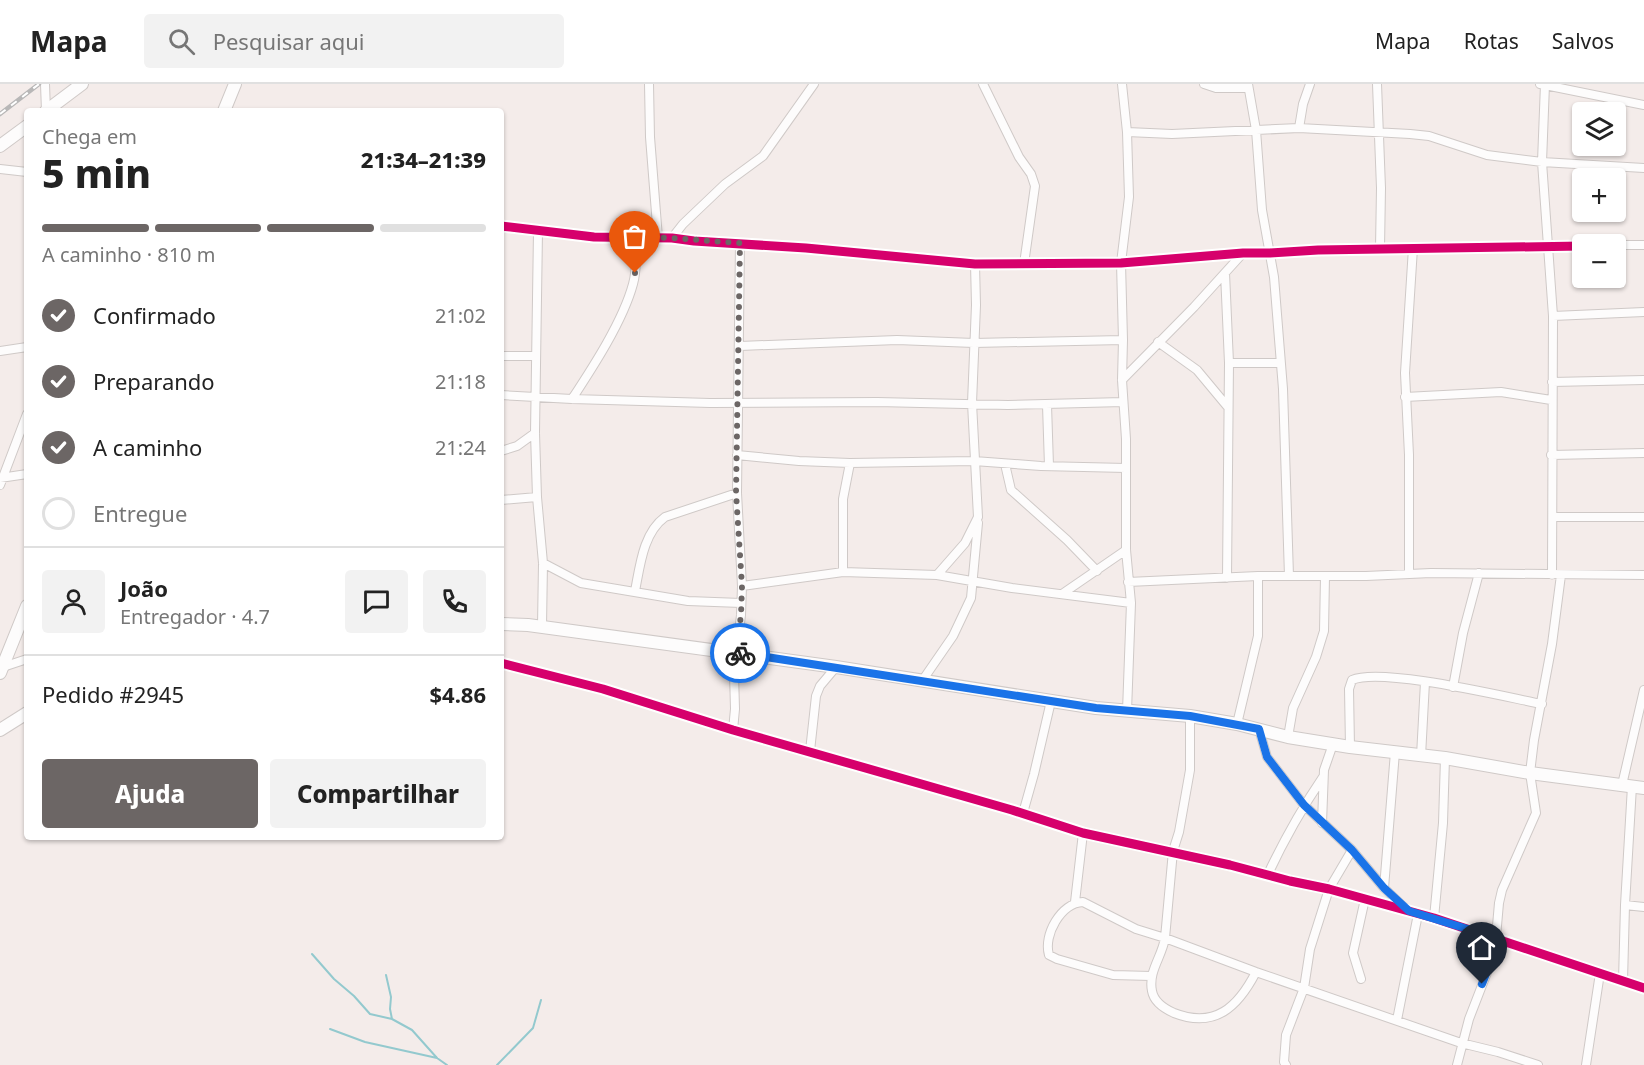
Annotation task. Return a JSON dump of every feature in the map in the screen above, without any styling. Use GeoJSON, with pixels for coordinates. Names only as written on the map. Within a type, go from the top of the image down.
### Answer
{"type":"FeatureCollection","features":[{"type":"Feature","properties":{"kind":"street"},"geometry":{"type":"LineString","coordinates":[[45,84],[46,108]]}},
{"type":"Feature","properties":{"kind":"street"},"geometry":{"type":"LineString","coordinates":[[50,108],[82,84]]}},
{"type":"Feature","properties":{"kind":"street"},"geometry":{"type":"LineString","coordinates":[[225,108],[235,84]]}},
{"type":"Feature","properties":{"kind":"street"},"geometry":{"type":"LineString","coordinates":[[649,84],[650,137],[658,237]]}},
{"type":"Feature","properties":{"kind":"street"},"geometry":{"type":"LineString","coordinates":[[672,237],[725,184],[764,156],[814,84]]}},
{"type":"Feature","properties":{"kind":"street"},"geometry":{"type":"LineString","coordinates":[[983,84],[1035,186],[1024,264]]}},
{"type":"Feature","properties":{"kind":"street"},"geometry":{"type":"LineString","coordinates":[[1122,84],[1127,132],[1129,197],[1121,263],[1122,402],[1126,439],[1126,550],[1131,603],[1127,711]]}},
{"type":"Feature","properties":{"kind":"street"},"geometry":{"type":"LineString","coordinates":[[1204,84],[1216,88],[1248,86],[1256,130],[1262,210],[1274,277],[1283,389],[1289,576]]}},
{"type":"Feature","properties":{"kind":"street"},"geometry":{"type":"LineString","coordinates":[[1299,128],[1303,104],[1310,84]]}},
{"type":"Feature","properties":{"kind":"street"},"geometry":{"type":"LineString","coordinates":[[1377,84],[1380,134],[1380,248]]}},
{"type":"Feature","properties":{"kind":"street"},"geometry":{"type":"LineString","coordinates":[[1456,1065],[1461,1043],[1498,938],[1499,903],[1502,890],[1536,813],[1530,773],[1552,644],[1556,575],[1551,455],[1553,316],[1542,162],[1543,84],[1644,105]]}},
{"type":"Feature","properties":{"kind":"street"},"geometry":{"type":"LineString","coordinates":[[0,146],[24,128]]}},
{"type":"Feature","properties":{"kind":"street"},"geometry":{"type":"LineString","coordinates":[[1127,132],[1172,134],[1299,128],[1429,136],[1487,155],[1542,162],[1644,168]]}},
{"type":"Feature","properties":{"kind":"street"},"geometry":{"type":"LineString","coordinates":[[0,169],[24,172]]}},
{"type":"Feature","properties":{"kind":"street"},"geometry":{"type":"LineString","coordinates":[[504,226],[594,237],[672,237],[694,241],[975,264],[1121,263],[1243,253],[1380,248],[1572,246]]}},
{"type":"Feature","properties":{"kind":"street"},"geometry":{"type":"LineString","coordinates":[[537,231],[535,433],[537,497],[543,563],[542,626]]}},
{"type":"Feature","properties":{"kind":"street"},"geometry":{"type":"LineString","coordinates":[[572,399],[609,337],[633,286],[636,260],[635,237]]}},
{"type":"Feature","properties":{"kind":"street"},"geometry":{"type":"LineString","coordinates":[[733,730],[736,652],[742,586],[736,493],[740,243]]}},
{"type":"Feature","properties":{"kind":"street"},"geometry":{"type":"LineString","coordinates":[[1626,245],[1644,245]]}},
{"type":"Feature","properties":{"kind":"street"},"geometry":{"type":"LineString","coordinates":[[1409,574],[1409,454],[1405,397],[1413,248]]}},
{"type":"Feature","properties":{"kind":"street"},"geometry":{"type":"LineString","coordinates":[[1122,380],[1243,253]]}},
{"type":"Feature","properties":{"kind":"street"},"geometry":{"type":"LineString","coordinates":[[922,681],[953,636],[971,598],[974,580],[978,517],[972,403],[975,264]]}},
{"type":"Feature","properties":{"kind":"street"},"geometry":{"type":"LineString","coordinates":[[1225,273],[1229,363],[1227,578]]}},
{"type":"Feature","properties":{"kind":"street"},"geometry":{"type":"LineString","coordinates":[[1553,316],[1644,312]]}},
{"type":"Feature","properties":{"kind":"street"},"geometry":{"type":"LineString","coordinates":[[740,346],[897,340],[974,343],[1123,340]]}},
{"type":"Feature","properties":{"kind":"street"},"geometry":{"type":"LineString","coordinates":[[1158,342],[1197,370],[1227,406]]}},
{"type":"Feature","properties":{"kind":"street"},"geometry":{"type":"LineString","coordinates":[[0,351],[24,347]]}},
{"type":"Feature","properties":{"kind":"street"},"geometry":{"type":"LineString","coordinates":[[504,356],[536,356]]}},
{"type":"Feature","properties":{"kind":"street"},"geometry":{"type":"LineString","coordinates":[[1229,363],[1280,363]]}},
{"type":"Feature","properties":{"kind":"street"},"geometry":{"type":"LineString","coordinates":[[1552,382],[1644,380]]}},
{"type":"Feature","properties":{"kind":"street"},"geometry":{"type":"LineString","coordinates":[[1405,397],[1501,392],[1551,400]]}},
{"type":"Feature","properties":{"kind":"street"},"geometry":{"type":"LineString","coordinates":[[504,395],[572,399],[737,402],[1047,405],[1122,402]]}},
{"type":"Feature","properties":{"kind":"street"},"geometry":{"type":"LineString","coordinates":[[1047,405],[1049,465]]}},
{"type":"Feature","properties":{"kind":"street"},"geometry":{"type":"LineString","coordinates":[[1,480],[24,422]]}},
{"type":"Feature","properties":{"kind":"street"},"geometry":{"type":"LineString","coordinates":[[504,451],[522,444],[535,433]]}},
{"type":"Feature","properties":{"kind":"street"},"geometry":{"type":"LineString","coordinates":[[1551,455],[1644,453]]}},
{"type":"Feature","properties":{"kind":"street"},"geometry":{"type":"LineString","coordinates":[[737,454],[777,460],[850,463],[974,461],[1126,468]]}},
{"type":"Feature","properties":{"kind":"street"},"geometry":{"type":"LineString","coordinates":[[843,572],[843,499],[850,463]]}},
{"type":"Feature","properties":{"kind":"street"},"geometry":{"type":"LineString","coordinates":[[1005,464],[1011,490],[1067,540],[1097,571]]}},
{"type":"Feature","properties":{"kind":"street"},"geometry":{"type":"LineString","coordinates":[[1,480],[24,475]]}},
{"type":"Feature","properties":{"kind":"street"},"geometry":{"type":"LineString","coordinates":[[635,591],[650,533],[656,523],[665,517],[736,493]]}},
{"type":"Feature","properties":{"kind":"street"},"geometry":{"type":"LineString","coordinates":[[504,500],[537,497]]}},
{"type":"Feature","properties":{"kind":"street"},"geometry":{"type":"LineString","coordinates":[[937,575],[965,543],[978,517]]}},
{"type":"Feature","properties":{"kind":"street"},"geometry":{"type":"LineString","coordinates":[[1553,517],[1644,518]]}},
{"type":"Feature","properties":{"kind":"street"},"geometry":{"type":"LineString","coordinates":[[1062,594],[1126,550]]}},
{"type":"Feature","properties":{"kind":"street"},"geometry":{"type":"LineString","coordinates":[[543,563],[581,583],[688,601],[741,603]]}},
{"type":"Feature","properties":{"kind":"street"},"geometry":{"type":"LineString","coordinates":[[742,586],[843,572],[937,575],[1131,603]]}},
{"type":"Feature","properties":{"kind":"street"},"geometry":{"type":"LineString","coordinates":[[1453,687],[1463,633],[1479,573]]}},
{"type":"Feature","properties":{"kind":"street"},"geometry":{"type":"LineString","coordinates":[[1128,582],[1258,576],[1479,573],[1644,575]]}},
{"type":"Feature","properties":{"kind":"street"},"geometry":{"type":"LineString","coordinates":[[1237,724],[1258,636],[1258,576]]}},
{"type":"Feature","properties":{"kind":"street"},"geometry":{"type":"LineString","coordinates":[[1288,737],[1293,708],[1316,657],[1324,631],[1325,576]]}},
{"type":"Feature","properties":{"kind":"street"},"geometry":{"type":"LineString","coordinates":[[1,669],[24,613]]}},
{"type":"Feature","properties":{"kind":"street"},"geometry":{"type":"LineString","coordinates":[[504,624],[542,626],[736,652],[1051,701],[1190,716],[1237,724],[1288,737],[1350,747],[1445,758],[1530,773],[1633,787]]}},
{"type":"Feature","properties":{"kind":"street"},"geometry":{"type":"LineString","coordinates":[[1,669],[24,660]]}},
{"type":"Feature","properties":{"kind":"street"},"geometry":{"type":"LineString","coordinates":[[504,664],[603,689],[733,730],[1023,813],[1083,833],[1173,851],[1268,874],[1434,918],[1644,988]]}},
{"type":"Feature","properties":{"kind":"street"},"geometry":{"type":"LineString","coordinates":[[810,751],[816,696],[820,686],[836,667]]}},
{"type":"Feature","properties":{"kind":"street"},"geometry":{"type":"LineString","coordinates":[[1350,747],[1349,689],[1352,680],[1358,678],[1376,676],[1425,682],[1542,704]]}},
{"type":"Feature","properties":{"kind":"street"},"geometry":{"type":"LineString","coordinates":[[1421,756],[1425,682]]}},
{"type":"Feature","properties":{"kind":"street"},"geometry":{"type":"LineString","coordinates":[[1623,981],[1625,905],[1633,787],[1640,700],[1644,690]]}},
{"type":"Feature","properties":{"kind":"street"},"geometry":{"type":"LineString","coordinates":[[1023,813],[1051,701]]}},
{"type":"Feature","properties":{"kind":"street"},"geometry":{"type":"LineString","coordinates":[[0,730],[24,715]]}},
{"type":"Feature","properties":{"kind":"street"},"geometry":{"type":"LineString","coordinates":[[1190,716],[1189,778],[1173,851],[1165,938],[1151,976],[1153,997],[1166,1009],[1192,1019],[1203,1019],[1220,1013],[1238,1000],[1256,972]]}},
{"type":"Feature","properties":{"kind":"street"},"geometry":{"type":"LineString","coordinates":[[1259,729],[1267,757],[1304,805],[1352,850],[1384,888],[1409,911]]}},
{"type":"Feature","properties":{"kind":"street"},"geometry":{"type":"LineString","coordinates":[[1322,823],[1323,777],[1333,744]]}},
{"type":"Feature","properties":{"kind":"street"},"geometry":{"type":"LineString","coordinates":[[1384,888],[1395,752]]}},
{"type":"Feature","properties":{"kind":"street"},"geometry":{"type":"LineString","coordinates":[[1434,918],[1443,823],[1445,758]]}},
{"type":"Feature","properties":{"kind":"street"},"geometry":{"type":"LineString","coordinates":[[1268,874],[1282,842],[1323,777]]}},
{"type":"Feature","properties":{"kind":"street"},"geometry":{"type":"LineString","coordinates":[[1083,833],[1075,902],[1057,919],[1049,935],[1048,955],[1113,975],[1151,976]]}},
{"type":"Feature","properties":{"kind":"street"},"geometry":{"type":"LineString","coordinates":[[1286,1065],[1284,1062],[1286,1035],[1304,988],[1310,949],[1329,889],[1352,850]]}},
{"type":"Feature","properties":{"kind":"street"},"geometry":{"type":"LineString","coordinates":[[1361,979],[1353,953],[1365,899]]}},
{"type":"Feature","properties":{"kind":"street"},"geometry":{"type":"LineString","coordinates":[[1075,902],[1088,903],[1136,929],[1329,998],[1461,1043],[1538,1065]]}},
{"type":"Feature","properties":{"kind":"street"},"geometry":{"type":"LineString","coordinates":[[1625,905],[1644,908]]}},
{"type":"Feature","properties":{"kind":"street"},"geometry":{"type":"LineString","coordinates":[[1397,1020],[1418,914]]}},
{"type":"Feature","properties":{"kind":"street"},"geometry":{"type":"LineString","coordinates":[[1586,1065],[1600,973]]}},
{"type":"Feature","properties":{"kind":"waterway"},"geometry":{"type":"LineString","coordinates":[[312,954],[370,1014],[392,1019],[412,1030],[437,1058]]}},
{"type":"Feature","properties":{"kind":"waterway"},"geometry":{"type":"LineString","coordinates":[[386,975],[391,997],[392,1019]]}},
{"type":"Feature","properties":{"kind":"waterway"},"geometry":{"type":"LineString","coordinates":[[497,1065],[533,1028],[541,1000]]}},
{"type":"Feature","properties":{"kind":"waterway"},"geometry":{"type":"LineString","coordinates":[[330,1029],[365,1042],[437,1058],[447,1065]]}},
{"type":"Feature","properties":{"kind":"railway"},"geometry":{"type":"LineString","coordinates":[[0,114],[39,84]]}},
{"type":"Feature","properties":{"kind":"cycle path"},"geometry":{"type":"LineString","coordinates":[[504,226],[594,237],[672,238],[975,264],[1121,263],[1243,253],[1318,250],[1572,246]]}},
{"type":"Feature","properties":{"kind":"cycle path"},"geometry":{"type":"LineString","coordinates":[[504,664],[603,689],[733,730],[1012,810],[1083,833],[1230,865],[1434,918],[1644,988]]}},
{"type":"Feature","properties":{"kind":"way so far"},"geometry":{"type":"LineString","coordinates":[[635,273],[635,237],[672,237],[694,241],[740,243],[736,493],[742,586],[736,652],[740,653]]}},
{"type":"Feature","properties":{"kind":"route"},"geometry":{"type":"LineString","coordinates":[[740,653],[1096,708],[1190,716],[1259,729],[1267,757],[1304,805],[1352,850],[1384,888],[1409,911],[1500,939],[1482,984]]}}]}
